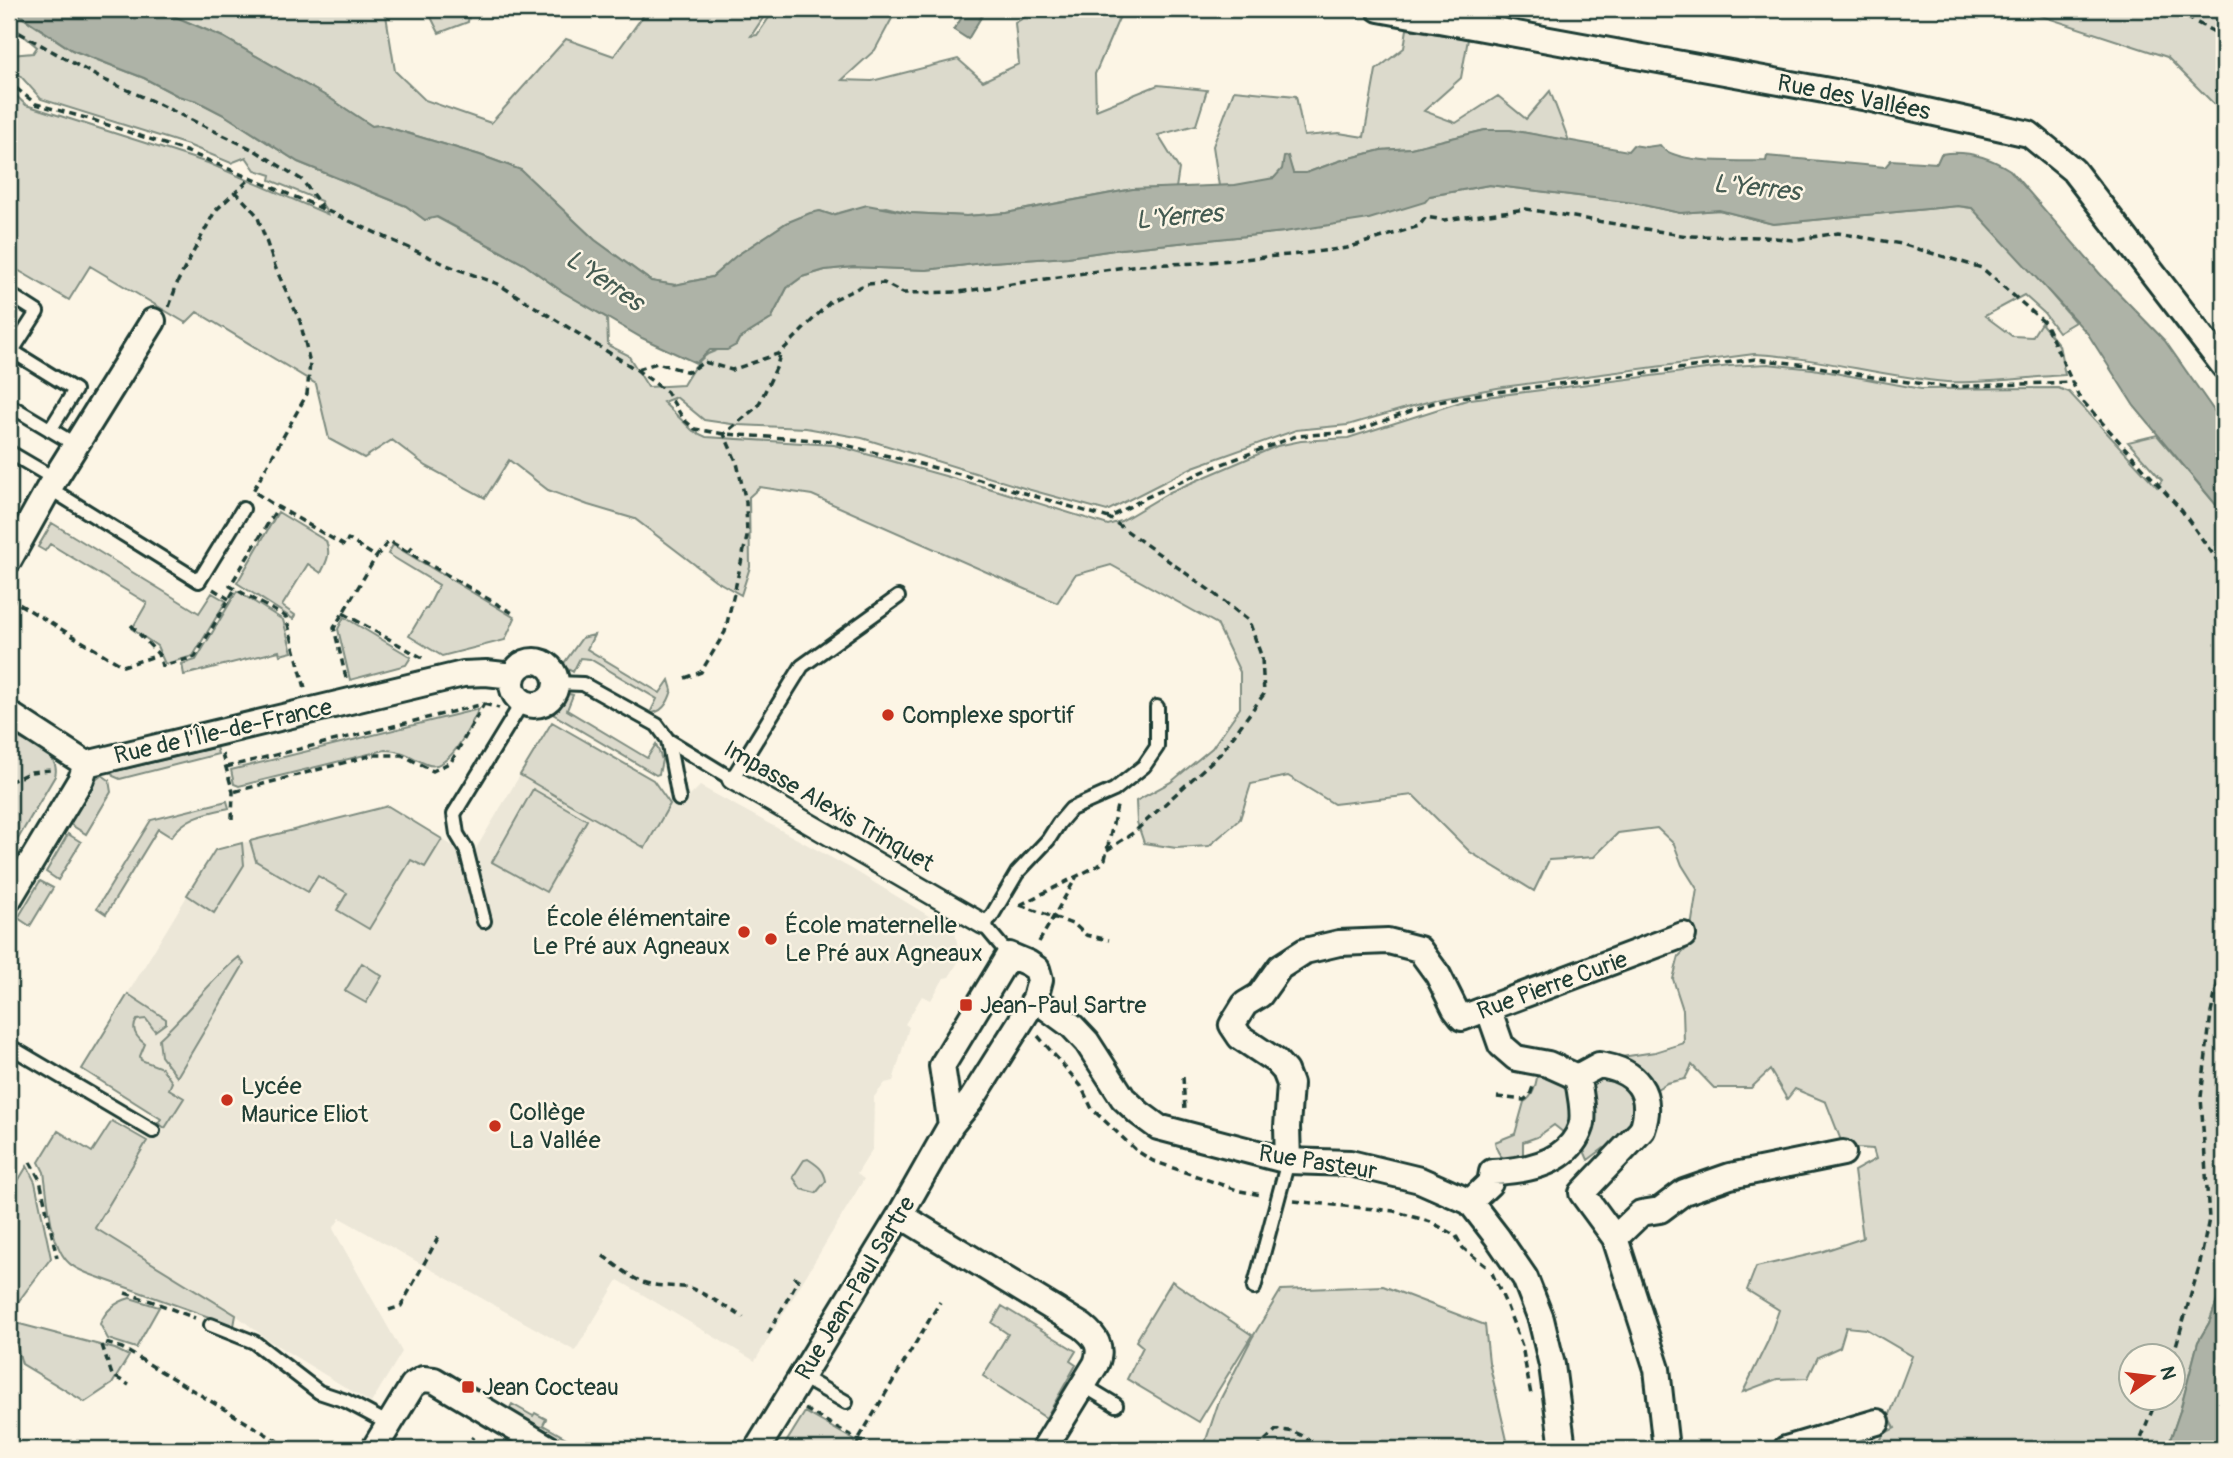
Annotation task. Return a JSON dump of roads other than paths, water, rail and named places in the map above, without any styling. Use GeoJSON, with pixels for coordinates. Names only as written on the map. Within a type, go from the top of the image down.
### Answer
{"type":"FeatureCollection","features":[{"type":"Feature","properties":{"kind":"street","name":"Rue des Vallées"},"geometry":{"type":"LineString","coordinates":[[1379,9],[1868,98],[2028,134],[2073,170],[2224,366]]}},
{"type":"Feature","properties":{"kind":"street"},"geometry":{"type":"LineString","coordinates":[[10,558],[52,484],[153,321]]}},
{"type":"Feature","properties":{"kind":"street"},"geometry":{"type":"LineString","coordinates":[[541,662],[552,670],[556,683],[553,694],[542,703],[514,706],[513,676],[523,664],[541,662]]}},
{"type":"Feature","properties":{"kind":"street","name":"Rue de l'Île-de-France"},"geometry":{"type":"LineString","coordinates":[[9,899],[81,779],[86,764],[463,674],[513,676]]}},
{"type":"Feature","properties":{"kind":"street"},"geometry":{"type":"LineString","coordinates":[[9,714],[86,764]]}},
{"type":"Feature","properties":{"kind":"street","name":"Impasse Alexis Trinquet"},"geometry":{"type":"LineString","coordinates":[[732,779],[983,924]]}},
{"type":"Feature","properties":{"kind":"street","name":"Rue Pierre Curie"},"geometry":{"type":"LineString","coordinates":[[1287,1161],[1290,1084],[1285,1071],[1276,1061],[1240,1037],[1232,1025],[1245,1003],[1260,995],[1280,967],[1305,951],[1339,943],[1388,941],[1419,949],[1438,975],[1462,1018],[1683,935]]}},
{"type":"Feature","properties":{"kind":"street"},"geometry":{"type":"LineString","coordinates":[[951,1125],[942,1066],[1009,955],[1037,969],[1040,980],[1035,999]]}},
{"type":"Feature","properties":{"kind":"street","name":"Rue Jean-Paul Sartre"},"geometry":{"type":"LineString","coordinates":[[757,1449],[900,1215],[951,1125],[972,1099],[1035,999]]}},
{"type":"Feature","properties":{"kind":"street","name":"Rue Pasteur"},"geometry":{"type":"LineString","coordinates":[[1035,999],[1072,1026],[1087,1042],[1123,1098],[1158,1126],[1287,1161],[1350,1163],[1420,1180],[1470,1202],[1497,1237],[1529,1289],[1541,1319],[1552,1365],[1563,1449]]}},
{"type":"Feature","properties":{"kind":"street"},"geometry":{"type":"LineString","coordinates":[[1488,1008],[1501,1045],[1516,1058],[1548,1064],[1577,1077]]}},
{"type":"Feature","properties":{"kind":"street"},"geometry":{"type":"LineString","coordinates":[[1577,1077],[1598,1065],[1620,1069],[1632,1076],[1647,1104],[1642,1130],[1582,1193],[1615,1238],[1657,1369],[1666,1449]]}},
{"type":"Feature","properties":{"kind":"street"},"geometry":{"type":"LineString","coordinates":[[1470,1202],[1490,1183],[1492,1172],[1520,1171],[1548,1161],[1571,1146],[1582,1125],[1577,1077]]}},
{"type":"Feature","properties":{"kind":"street"},"geometry":{"type":"LineString","coordinates":[[1615,1238],[1641,1213],[1660,1210],[1684,1192],[1730,1175],[1843,1153]]}},
{"type":"Feature","properties":{"kind":"street"},"geometry":{"type":"LineString","coordinates":[[900,1215],[1092,1334],[1098,1345],[1099,1356],[1044,1449]]}},
{"type":"Feature","properties":{"kind":"street"},"geometry":{"type":"LineString","coordinates":[[374,1449],[413,1385],[423,1379],[434,1380],[550,1449]]}},
{"type":"Feature","properties":{"kind":"street"},"geometry":{"type":"LineString","coordinates":[[1547,1449],[1559,1415]]}},
{"type":"Feature","properties":{"kind":"street"},"geometry":{"type":"LineString","coordinates":[[1786,1449],[1877,1422]]}},
{"type":"Feature","properties":{"kind":"lane"},"geometry":{"type":"LineString","coordinates":[[9,295],[37,312],[11,350],[75,390],[50,430]]}},
{"type":"Feature","properties":{"kind":"lane"},"geometry":{"type":"LineString","coordinates":[[9,405],[76,445]]}},
{"type":"Feature","properties":{"kind":"lane"},"geometry":{"type":"LineString","coordinates":[[9,452],[52,484],[199,581],[243,509]]}},
{"type":"Feature","properties":{"kind":"lane"},"geometry":{"type":"LineString","coordinates":[[732,779],[803,666],[898,597]]}},
{"type":"Feature","properties":{"kind":"lane","name":"Impasse Alexis Trinquet"},"geometry":{"type":"LineString","coordinates":[[556,683],[583,684],[657,725],[668,740],[732,779]]}},
{"type":"Feature","properties":{"kind":"lane"},"geometry":{"type":"LineString","coordinates":[[484,921],[466,849],[457,834],[454,814],[514,706]]}},
{"type":"Feature","properties":{"kind":"lane"},"geometry":{"type":"LineString","coordinates":[[1009,955],[983,924],[1017,873],[1071,810],[1114,790],[1144,766],[1157,747],[1157,707]]}},
{"type":"Feature","properties":{"kind":"lane"},"geometry":{"type":"LineString","coordinates":[[668,740],[679,799]]}},
{"type":"Feature","properties":{"kind":"lane"},"geometry":{"type":"LineString","coordinates":[[9,1046],[153,1131]]}},
{"type":"Feature","properties":{"kind":"lane"},"geometry":{"type":"LineString","coordinates":[[1254,1288],[1287,1161]]}},
{"type":"Feature","properties":{"kind":"lane"},"geometry":{"type":"LineString","coordinates":[[211,1325],[254,1342],[319,1392],[346,1401],[389,1424]]}},
{"type":"Feature","properties":{"kind":"lane"},"geometry":{"type":"LineString","coordinates":[[802,1377],[846,1402]]}},
{"type":"Feature","properties":{"kind":"lane"},"geometry":{"type":"LineString","coordinates":[[1083,1385],[1116,1405]]}},
{"type":"Feature","properties":{"kind":"water","name":"L'Yerres"},"geometry":{"type":"Polygon","coordinates":[[[11,9],[157,9],[223,37],[331,99],[372,126],[380,125],[521,170],[595,240],[651,281],[675,285],[712,277],[736,256],[786,223],[820,211],[832,215],[867,205],[910,213],[966,216],[1006,213],[1133,189],[1235,185],[1274,178],[1282,169],[1284,157],[1288,156],[1293,173],[1306,173],[1381,150],[1411,148],[1485,130],[1510,130],[1628,151],[1633,145],[1660,145],[1679,156],[1726,161],[1766,161],[1767,156],[1885,167],[1891,160],[1937,163],[1941,154],[1977,156],[2010,170],[2101,275],[2165,341],[2224,425],[2224,518],[2218,507],[2134,406],[2088,334],[1972,208],[1958,206],[1773,224],[1719,210],[1680,213],[1634,203],[1489,185],[1430,196],[1425,202],[1369,219],[1284,232],[926,270],[853,267],[825,270],[802,277],[787,288],[771,319],[739,339],[736,345],[727,350],[710,350],[696,363],[642,338],[563,292],[524,264],[437,217],[425,220],[406,206],[298,162],[226,116],[197,101],[178,96],[144,78],[72,50],[11,9]]]}},
{"type":"Feature","properties":{"kind":"water"},"geometry":{"type":"Polygon","coordinates":[[[967,9],[986,9],[968,39],[954,30],[967,9]]]}},
{"type":"Feature","properties":{"kind":"water"},"geometry":{"type":"Polygon","coordinates":[[[2224,1282],[2224,1433],[2218,1449],[2167,1449],[2180,1412],[2188,1412],[2188,1380],[2198,1342],[2209,1323],[2224,1282]]]}},
{"type":"Feature","properties":{"kind":"place","name":"Complexe sportif"},"geometry":{"type":"Point","coordinates":[888,715]}},
{"type":"Feature","properties":{"kind":"place","name":"École élémentaire Le Pré aux Agneaux"},"geometry":{"type":"Point","coordinates":[744,932]}},
{"type":"Feature","properties":{"kind":"place","name":"École maternelle Le Pré aux Agneaux"},"geometry":{"type":"Point","coordinates":[771,939]}},
{"type":"Feature","properties":{"kind":"place","name":"Jean-Paul Sartre"},"geometry":{"type":"Point","coordinates":[966,1005]}},
{"type":"Feature","properties":{"kind":"place","name":"Lycée Maurice Eliot"},"geometry":{"type":"Point","coordinates":[227,1100]}},
{"type":"Feature","properties":{"kind":"place","name":"Collège La Vallée"},"geometry":{"type":"Point","coordinates":[495,1126]}},
{"type":"Feature","properties":{"kind":"place","name":"Jean Cocteau"},"geometry":{"type":"Point","coordinates":[468,1387]}}]}
